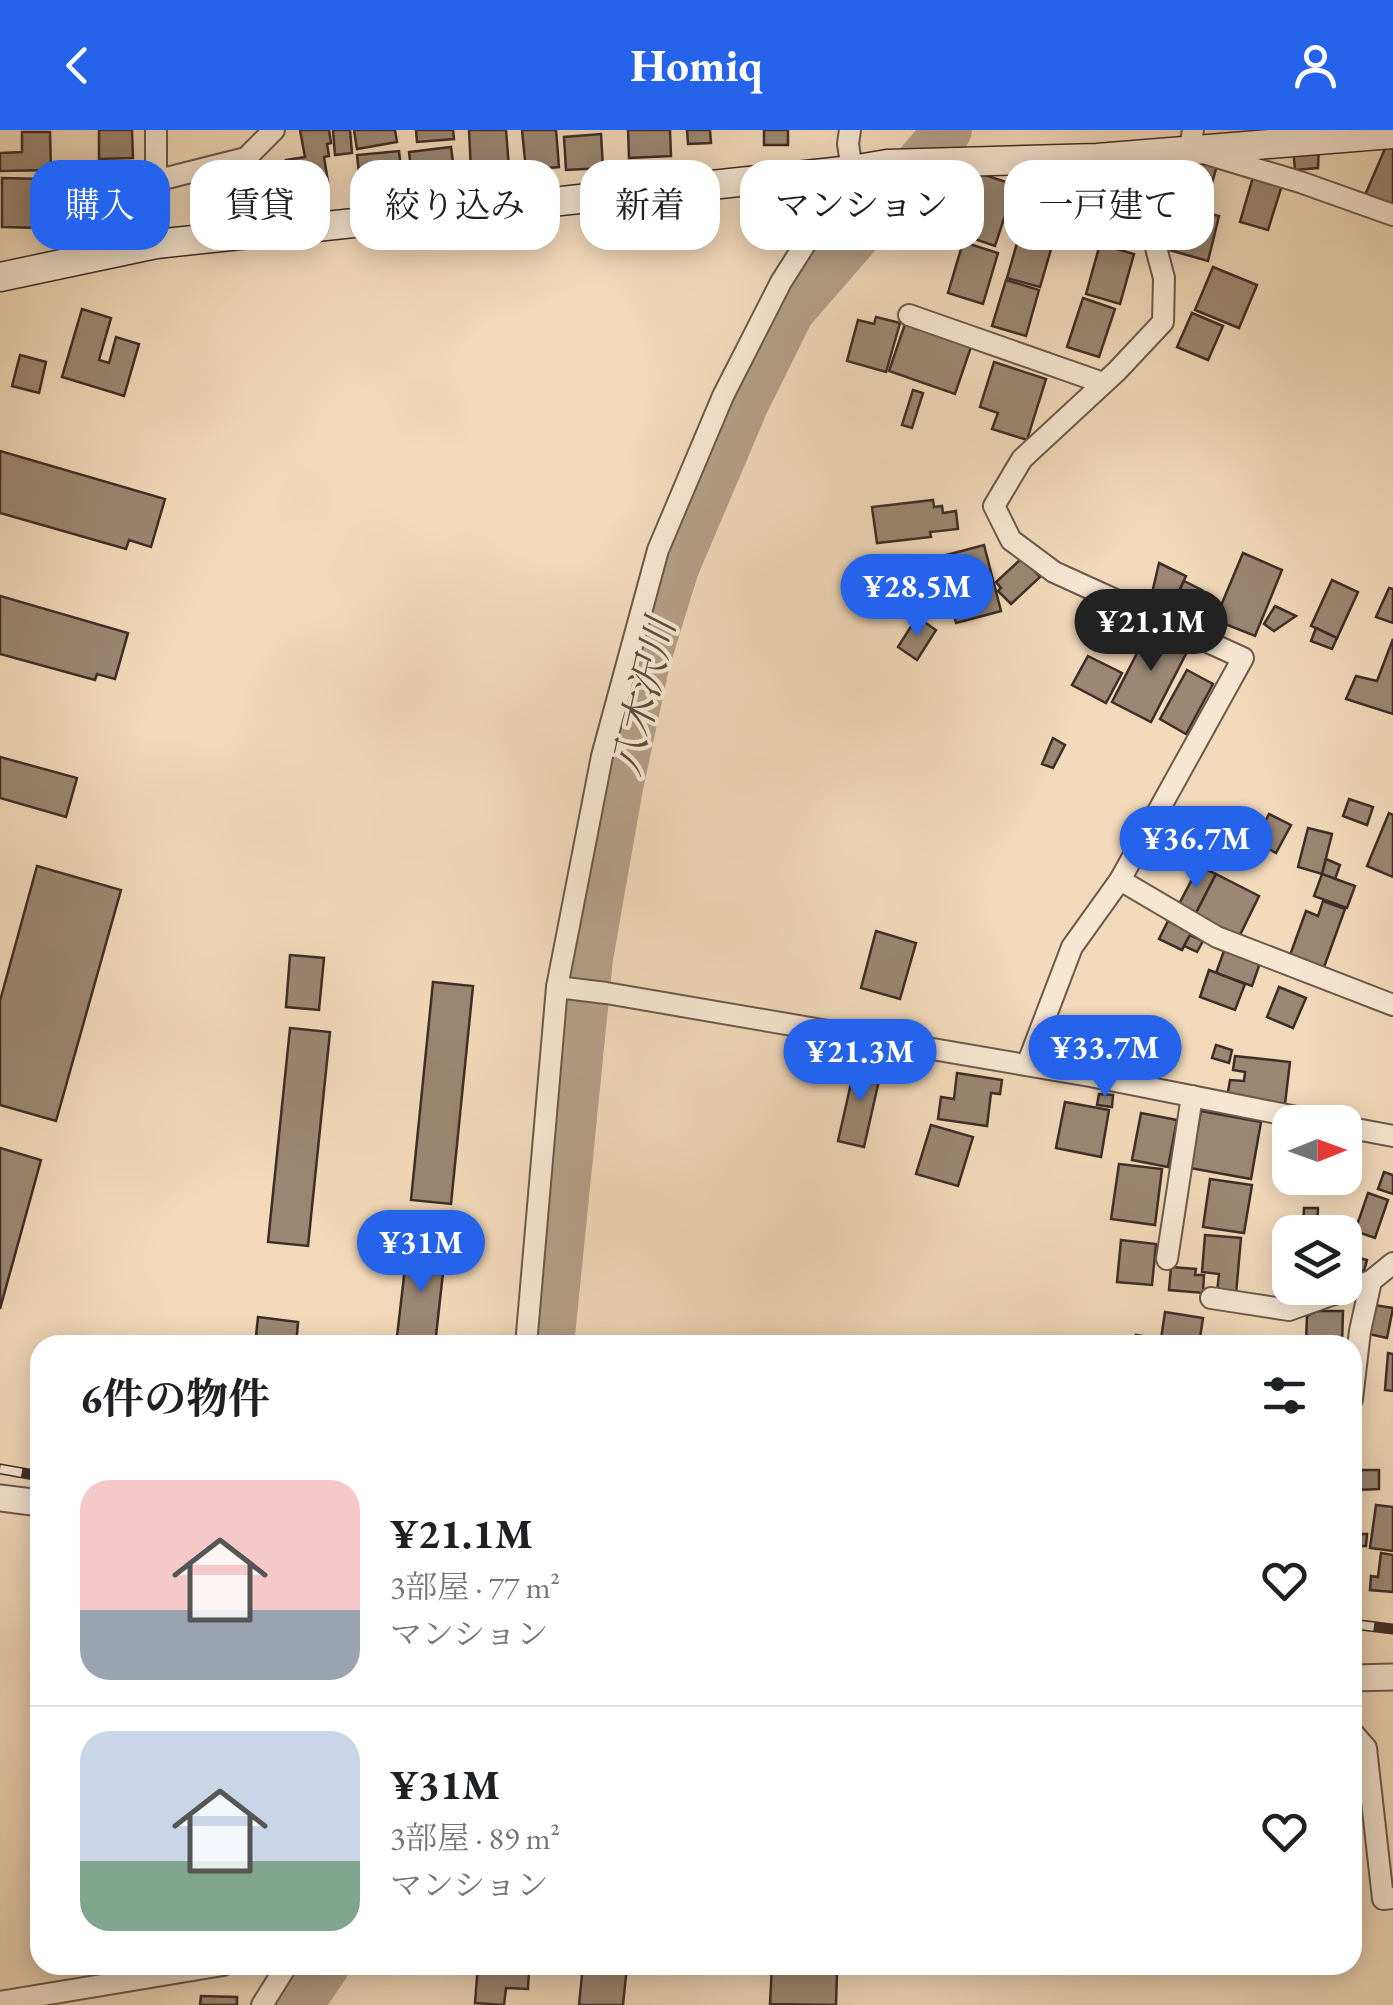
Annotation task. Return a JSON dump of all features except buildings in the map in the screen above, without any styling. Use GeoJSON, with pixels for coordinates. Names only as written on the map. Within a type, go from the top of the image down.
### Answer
{"type":"FeatureCollection","features":[{"type":"Feature","properties":{"kind":"main road"},"geometry":{"type":"LineString","coordinates":[[984,161],[1097,158],[1192,140],[1393,134]]}},
{"type":"Feature","properties":{"kind":"main road"},"geometry":{"type":"LineString","coordinates":[[170,243],[740,182]]}},
{"type":"Feature","properties":{"kind":"main road"},"geometry":{"type":"LineString","coordinates":[[0,277],[128,250]]}},
{"type":"Feature","properties":{"kind":"street"},"geometry":{"type":"LineString","coordinates":[[155,160],[156,130]]}},
{"type":"Feature","properties":{"kind":"street"},"geometry":{"type":"LineString","coordinates":[[170,177],[246,158],[274,130]]}},
{"type":"Feature","properties":{"kind":"street"},"geometry":{"type":"LineString","coordinates":[[850,130],[850,160]]}},
{"type":"Feature","properties":{"kind":"street"},"geometry":{"type":"LineString","coordinates":[[1192,140],[1393,215]]}},
{"type":"Feature","properties":{"kind":"street"},"geometry":{"type":"LineString","coordinates":[[1027,1065],[1072,947],[1120,880],[1243,658],[1054,572],[1011,540],[994,506],[1022,459],[1163,322],[1164,278],[1145,206],[1097,158]]}},
{"type":"Feature","properties":{"kind":"street"},"geometry":{"type":"LineString","coordinates":[[527,1335],[563,988],[602,756],[658,550],[723,396],[801,250]]}},
{"type":"Feature","properties":{"kind":"street"},"geometry":{"type":"LineString","coordinates":[[909,315],[1103,383]]}},
{"type":"Feature","properties":{"kind":"street"},"geometry":{"type":"LineString","coordinates":[[1120,880],[1217,937],[1393,1005]]}},
{"type":"Feature","properties":{"kind":"street"},"geometry":{"type":"LineString","coordinates":[[563,988],[1027,1065],[1272,1112]]}},
{"type":"Feature","properties":{"kind":"street"},"geometry":{"type":"LineString","coordinates":[[1166,1258],[1192,1096]]}},
{"type":"Feature","properties":{"kind":"street"},"geometry":{"type":"LineString","coordinates":[[1362,1130],[1393,1136]]}},
{"type":"Feature","properties":{"kind":"street"},"geometry":{"type":"LineString","coordinates":[[1211,1298],[1289,1310],[1371,1281],[1393,1263]]}},
{"type":"Feature","properties":{"kind":"street"},"geometry":{"type":"LineString","coordinates":[[1360,1335],[1371,1281]]}},
{"type":"Feature","properties":{"kind":"street"},"geometry":{"type":"LineString","coordinates":[[0,1498],[30,1502]]}},
{"type":"Feature","properties":{"kind":"street"},"geometry":{"type":"LineString","coordinates":[[1362,1678],[1393,1677]]}},
{"type":"Feature","properties":{"kind":"street"},"geometry":{"type":"LineString","coordinates":[[1362,1743],[1366,1748],[1383,1899],[1393,1898]]}},
{"type":"Feature","properties":{"kind":"street"},"geometry":{"type":"LineString","coordinates":[[0,2002],[163,1975]]}},
{"type":"Feature","properties":{"kind":"street"},"geometry":{"type":"LineString","coordinates":[[262,2005],[281,1975]]}},
{"type":"Feature","properties":{"kind":"waterway","name":"八木沢川"},"geometry":{"type":"LineString","coordinates":[[551,1335],[589,958],[646,662],[675,568],[745,403],[790,312],[948,130]]}},
{"type":"Feature","properties":{"kind":"waterway","name":"八木沢川"},"geometry":{"type":"LineString","coordinates":[[299,2005],[319,1975]]}},
{"type":"Feature","properties":{"kind":"railway"},"geometry":{"type":"LineString","coordinates":[[0,1469],[30,1474]]}},
{"type":"Feature","properties":{"kind":"railway"},"geometry":{"type":"LineString","coordinates":[[1362,1625],[1393,1629]]}}]}
